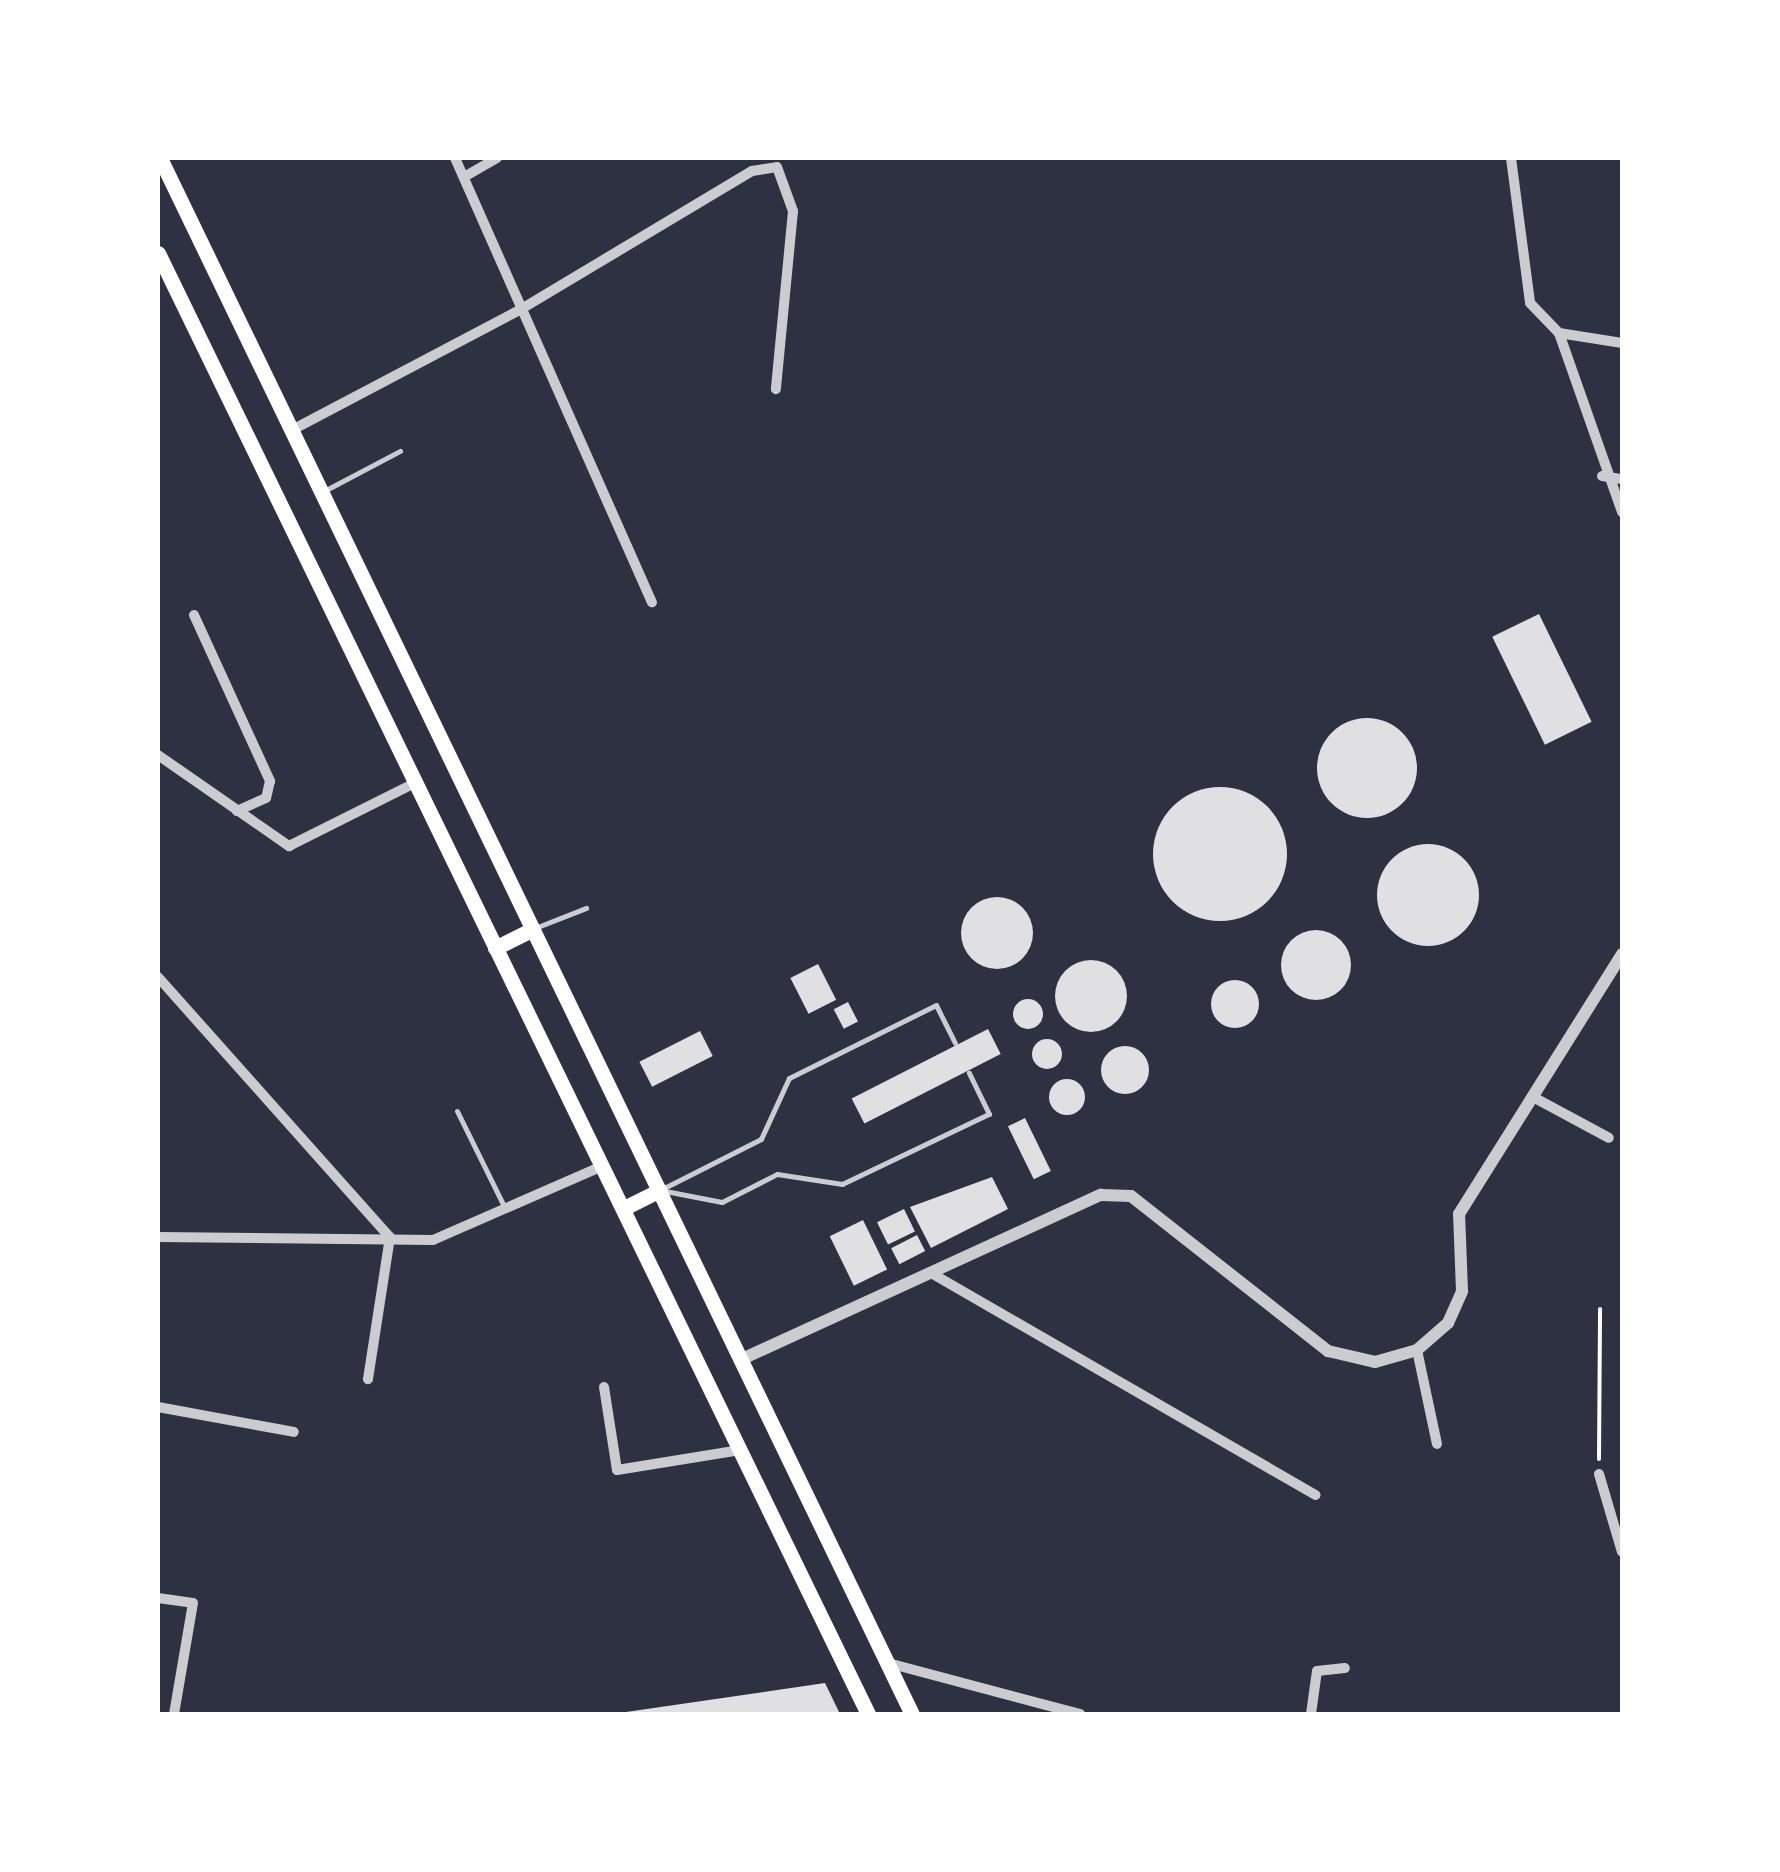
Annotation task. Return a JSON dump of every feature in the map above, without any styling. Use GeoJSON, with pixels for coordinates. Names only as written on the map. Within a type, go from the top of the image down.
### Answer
{"type":"FeatureCollection","features":[{"type":"Feature","properties":{"kind":"main road"},"geometry":{"type":"LineString","coordinates":[[160,158],[912,1714]]}},
{"type":"Feature","properties":{"kind":"main road"},"geometry":{"type":"LineString","coordinates":[[158,253],[868,1714]]}},
{"type":"Feature","properties":{"kind":"main road"},"geometry":{"type":"LineString","coordinates":[[495,948],[533,929]]}},
{"type":"Feature","properties":{"kind":"main road"},"geometry":{"type":"LineString","coordinates":[[624,1208],[660,1190]]}},
{"type":"Feature","properties":{"kind":"street"},"geometry":{"type":"LineString","coordinates":[[455,158],[652,602]]}},
{"type":"Feature","properties":{"kind":"street"},"geometry":{"type":"LineString","coordinates":[[464,177],[497,158]]}},
{"type":"Feature","properties":{"kind":"street"},"geometry":{"type":"LineString","coordinates":[[1511,158],[1530,303],[1558,333],[1591,410],[1602,476],[1622,512]]}},
{"type":"Feature","properties":{"kind":"street"},"geometry":{"type":"LineString","coordinates":[[292,430],[524,308],[752,171],[777,167],[794,211],[776,389]]}},
{"type":"Feature","properties":{"kind":"street"},"geometry":{"type":"LineString","coordinates":[[1558,333],[1622,343]]}},
{"type":"Feature","properties":{"kind":"street"},"geometry":{"type":"LineString","coordinates":[[1602,476],[1622,479]]}},
{"type":"Feature","properties":{"kind":"street"},"geometry":{"type":"LineString","coordinates":[[194,615],[270,780],[266,798],[237,811]]}},
{"type":"Feature","properties":{"kind":"street"},"geometry":{"type":"LineString","coordinates":[[158,755],[289,846],[415,783]]}},
{"type":"Feature","properties":{"kind":"street"},"geometry":{"type":"LineString","coordinates":[[742,1359],[1101,1195],[1132,1196],[1328,1351],[1375,1362],[1417,1350],[1448,1323],[1462,1291],[1460,1214],[1622,954]]}},
{"type":"Feature","properties":{"kind":"street"},"geometry":{"type":"LineString","coordinates":[[158,978],[390,1237]]}},
{"type":"Feature","properties":{"kind":"street"},"geometry":{"type":"LineString","coordinates":[[1533,1097],[1609,1138]]}},
{"type":"Feature","properties":{"kind":"street"},"geometry":{"type":"LineString","coordinates":[[158,1237],[433,1240],[602,1166]]}},
{"type":"Feature","properties":{"kind":"street"},"geometry":{"type":"LineString","coordinates":[[368,1379],[390,1237]]}},
{"type":"Feature","properties":{"kind":"street"},"geometry":{"type":"LineString","coordinates":[[931,1272],[1316,1495]]}},
{"type":"Feature","properties":{"kind":"street"},"geometry":{"type":"LineString","coordinates":[[1417,1350],[1437,1444]]}},
{"type":"Feature","properties":{"kind":"street"},"geometry":{"type":"LineString","coordinates":[[604,1387],[617,1470],[740,1450]]}},
{"type":"Feature","properties":{"kind":"street"},"geometry":{"type":"LineString","coordinates":[[158,1407],[294,1432]]}},
{"type":"Feature","properties":{"kind":"street"},"geometry":{"type":"LineString","coordinates":[[1599,1474],[1622,1552]]}},
{"type":"Feature","properties":{"kind":"street"},"geometry":{"type":"LineString","coordinates":[[158,1598],[193,1604],[174,1714]]}},
{"type":"Feature","properties":{"kind":"street"},"geometry":{"type":"LineString","coordinates":[[888,1663],[1080,1714]]}},
{"type":"Feature","properties":{"kind":"street"},"geometry":{"type":"LineString","coordinates":[[1311,1714],[1318,1671],[1345,1668]]}},
{"type":"Feature","properties":{"kind":"lane"},"geometry":{"type":"LineString","coordinates":[[322,493],[400,452]]}},
{"type":"Feature","properties":{"kind":"lane"},"geometry":{"type":"LineString","coordinates":[[533,929],[586,908]]}},
{"type":"Feature","properties":{"kind":"lane"},"geometry":{"type":"LineString","coordinates":[[660,1190],[761,1138],[789,1078],[936,1004],[955,1043]]}},
{"type":"Feature","properties":{"kind":"lane"},"geometry":{"type":"LineString","coordinates":[[660,1190],[722,1202],[777,1174],[842,1184],[989,1114],[969,1073]]}},
{"type":"Feature","properties":{"kind":"lane"},"geometry":{"type":"LineString","coordinates":[[457,1111],[506,1209]]}},
{"type":"Feature","properties":{"kind":"path"},"geometry":{"type":"LineString","coordinates":[[1599,1474],[1600,1310]]}},
{"type":"Feature","properties":{"kind":"building"},"geometry":{"type":"Polygon","coordinates":[[[1539,614],[1592,722],[1545,745],[1492,637],[1539,614]]]}},
{"type":"Feature","properties":{"kind":"building"},"geometry":{"type":"Polygon","coordinates":[[[1367,718],[1386,722],[1402,733],[1413,749],[1417,768],[1413,787],[1402,803],[1386,814],[1367,818],[1348,814],[1332,803],[1321,787],[1317,768],[1321,749],[1332,733],[1348,722],[1367,718]]]}},
{"type":"Feature","properties":{"kind":"building"},"geometry":{"type":"Polygon","coordinates":[[[1220,787],[1246,792],[1267,807],[1282,828],[1287,854],[1282,880],[1267,901],[1246,916],[1220,921],[1194,916],[1173,901],[1158,880],[1153,854],[1158,828],[1173,807],[1194,792],[1220,787]]]}},
{"type":"Feature","properties":{"kind":"building"},"geometry":{"type":"Polygon","coordinates":[[[1428,844],[1447,848],[1464,859],[1475,876],[1479,895],[1475,914],[1464,931],[1447,942],[1428,946],[1409,942],[1392,931],[1381,914],[1377,895],[1381,876],[1392,859],[1409,848],[1428,844]]]}},
{"type":"Feature","properties":{"kind":"building"},"geometry":{"type":"Polygon","coordinates":[[[997,897],[1023,907],[1033,933],[1023,959],[997,969],[971,959],[961,933],[971,907],[997,897]]]}},
{"type":"Feature","properties":{"kind":"building"},"geometry":{"type":"Polygon","coordinates":[[[1316,930],[1341,940],[1351,965],[1341,990],[1316,1000],[1291,990],[1281,965],[1291,940],[1316,930]]]}},
{"type":"Feature","properties":{"kind":"building"},"geometry":{"type":"Polygon","coordinates":[[[1091,960],[1105,962],[1117,970],[1125,982],[1125,1010],[1117,1022],[1105,1030],[1091,1032],[1077,1030],[1065,1022],[1057,1010],[1055,996],[1057,982],[1065,970],[1077,962],[1091,960]]]}},
{"type":"Feature","properties":{"kind":"building"},"geometry":{"type":"Polygon","coordinates":[[[818,964],[836,1000],[809,1014],[790,978],[818,964]]]}},
{"type":"Feature","properties":{"kind":"building"},"geometry":{"type":"Polygon","coordinates":[[[1235,980],[1252,987],[1259,1004],[1252,1021],[1235,1028],[1218,1021],[1211,1004],[1218,987],[1235,980]]]}},
{"type":"Feature","properties":{"kind":"building"},"geometry":{"type":"Polygon","coordinates":[[[1028,999],[1042,1008],[1043,1014],[1034,1028],[1028,1029],[1014,1020],[1013,1014],[1022,1000],[1028,999]]]}},
{"type":"Feature","properties":{"kind":"building"},"geometry":{"type":"Polygon","coordinates":[[[848,1002],[858,1022],[844,1029],[834,1009],[848,1002]]]}},
{"type":"Feature","properties":{"kind":"building"},"geometry":{"type":"Polygon","coordinates":[[[988,1029],[1001,1054],[864,1123],[852,1098],[988,1029]]]}},
{"type":"Feature","properties":{"kind":"building"},"geometry":{"type":"Polygon","coordinates":[[[700,1031],[713,1056],[652,1087],[639,1062],[700,1031]]]}},
{"type":"Feature","properties":{"kind":"building"},"geometry":{"type":"Polygon","coordinates":[[[1047,1039],[1057,1044],[1062,1054],[1057,1064],[1047,1069],[1037,1064],[1032,1054],[1037,1044],[1047,1039]]]}},
{"type":"Feature","properties":{"kind":"building"},"geometry":{"type":"Polygon","coordinates":[[[1125,1046],[1142,1053],[1149,1070],[1142,1087],[1125,1094],[1108,1087],[1101,1070],[1108,1053],[1125,1046]]]}},
{"type":"Feature","properties":{"kind":"building"},"geometry":{"type":"Polygon","coordinates":[[[1067,1079],[1079,1085],[1085,1097],[1079,1109],[1067,1115],[1055,1109],[1049,1097],[1055,1085],[1067,1079]]]}},
{"type":"Feature","properties":{"kind":"building"},"geometry":{"type":"Polygon","coordinates":[[[1025,1118],[1051,1171],[1034,1179],[1008,1126],[1025,1118]]]}},
{"type":"Feature","properties":{"kind":"building"},"geometry":{"type":"Polygon","coordinates":[[[992,1177],[1008,1209],[931,1248],[910,1207],[992,1177]]]}},
{"type":"Feature","properties":{"kind":"building"},"geometry":{"type":"Polygon","coordinates":[[[904,1209],[915,1231],[888,1245],[877,1222],[904,1209]]]}},
{"type":"Feature","properties":{"kind":"building"},"geometry":{"type":"Polygon","coordinates":[[[863,1220],[887,1269],[854,1286],[830,1236],[863,1220]]]}},
{"type":"Feature","properties":{"kind":"building"},"geometry":{"type":"Polygon","coordinates":[[[917,1235],[925,1251],[899,1264],[891,1248],[917,1235]]]}},
{"type":"Feature","properties":{"kind":"building"},"geometry":{"type":"Polygon","coordinates":[[[825,1683],[840,1714],[626,1714],[626,1712],[825,1683]]]}}]}
